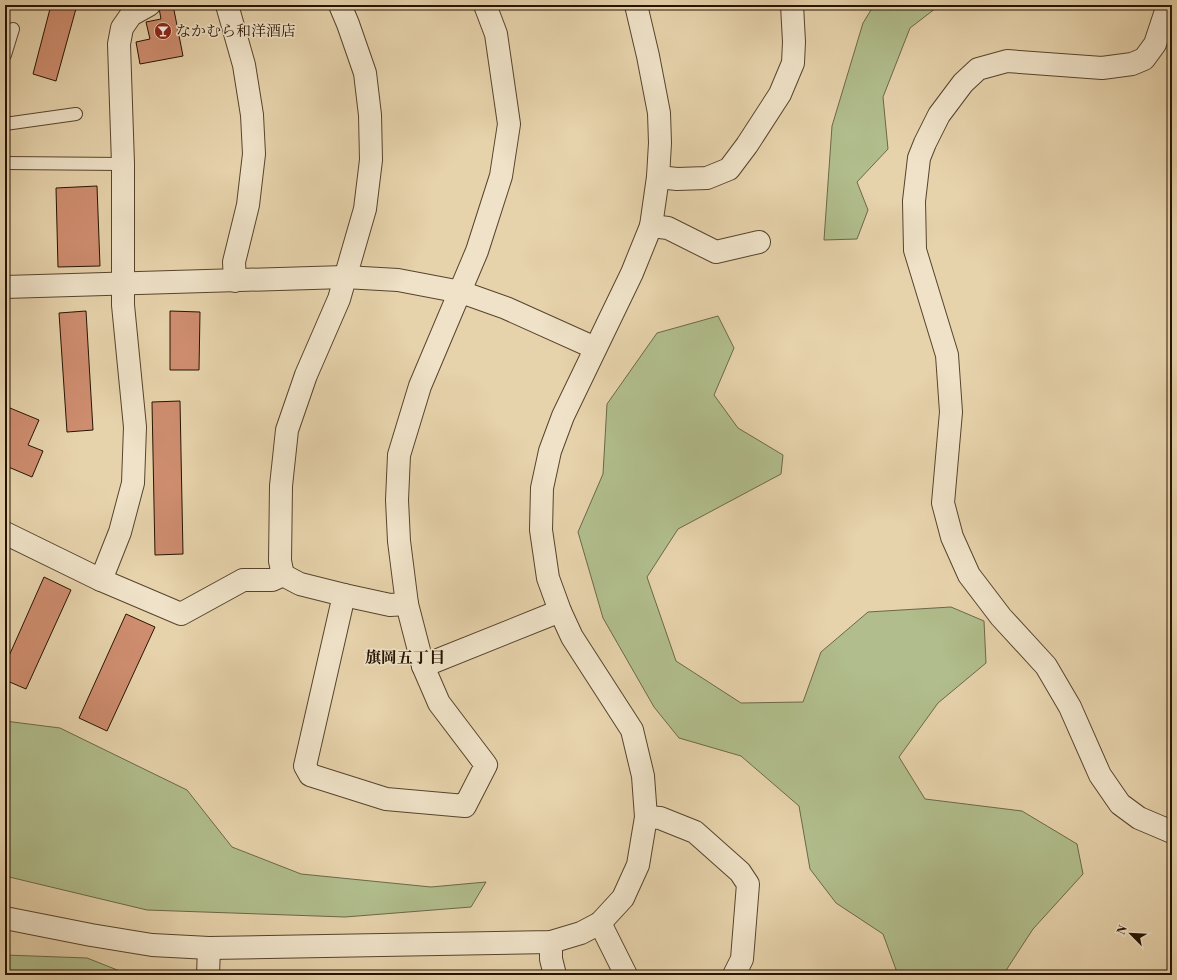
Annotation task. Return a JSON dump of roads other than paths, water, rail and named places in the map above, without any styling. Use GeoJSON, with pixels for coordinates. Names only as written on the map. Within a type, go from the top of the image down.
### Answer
{"type":"FeatureCollection","features":[{"type":"Feature","properties":{"kind":"street"},"geometry":{"type":"LineString","coordinates":[[101,580],[120,532],[133,483],[135,427],[123,305],[124,164],[118,44],[122,28],[131,15],[149,5]]}},
{"type":"Feature","properties":{"kind":"street"},"geometry":{"type":"LineString","coordinates":[[227,5],[244,65],[252,115],[254,154],[248,205],[234,262],[235,281]]}},
{"type":"Feature","properties":{"kind":"street"},"geometry":{"type":"LineString","coordinates":[[283,575],[280,561],[281,486],[287,430],[306,375],[339,299],[365,209],[371,160],[370,115],[365,73],[340,5]]}},
{"type":"Feature","properties":{"kind":"street"},"geometry":{"type":"LineString","coordinates":[[344,595],[305,766],[310,775],[386,799],[465,806],[486,765],[439,703],[423,666],[407,604],[399,541],[397,500],[399,455],[420,386],[461,292],[477,251],[501,176],[509,124],[496,34],[486,5]]}},
{"type":"Feature","properties":{"kind":"street"},"geometry":{"type":"LineString","coordinates":[[5,918],[152,945],[208,948],[551,942],[581,933],[600,923],[623,898],[638,865],[646,817],[643,776],[632,730],[572,637],[560,611],[548,578],[541,530],[542,488],[550,451],[563,416],[632,273],[651,226],[658,177],[660,143],[659,113],[636,5]]}},
{"type":"Feature","properties":{"kind":"street"},"geometry":{"type":"LineString","coordinates":[[658,177],[677,179],[707,178],[729,169],[747,146],[780,94],[793,63],[794,42],[792,5]]}},
{"type":"Feature","properties":{"kind":"street"},"geometry":{"type":"LineString","coordinates":[[1168,5],[1155,44],[1144,59],[1132,64],[1102,68],[1007,61],[978,69],[963,83],[939,115],[925,143],[919,158],[914,201],[916,250],[948,355],[951,412],[943,503],[952,536],[969,575],[1001,617],[1046,666],[1070,707],[1100,775],[1120,804],[1140,818],[1172,832]]}},
{"type":"Feature","properties":{"kind":"street"},"geometry":{"type":"LineString","coordinates":[[651,226],[668,228],[716,252],[759,242]]}},
{"type":"Feature","properties":{"kind":"street"},"geometry":{"type":"LineString","coordinates":[[5,287],[345,277],[398,280],[461,292],[506,308],[595,348]]}},
{"type":"Feature","properties":{"kind":"street"},"geometry":{"type":"LineString","coordinates":[[5,533],[101,580],[181,614],[243,580],[272,580],[283,575]]}},
{"type":"Feature","properties":{"kind":"street"},"geometry":{"type":"LineString","coordinates":[[283,575],[300,584],[344,595],[390,605],[407,604]]}},
{"type":"Feature","properties":{"kind":"street"},"geometry":{"type":"LineString","coordinates":[[423,666],[560,611]]}},
{"type":"Feature","properties":{"kind":"street"},"geometry":{"type":"LineString","coordinates":[[646,817],[660,818],[695,832],[740,872],[748,884],[742,959],[734,975]]}},
{"type":"Feature","properties":{"kind":"street"},"geometry":{"type":"LineString","coordinates":[[600,923],[626,975]]}},
{"type":"Feature","properties":{"kind":"street"},"geometry":{"type":"LineString","coordinates":[[551,942],[551,959],[555,975]]}},
{"type":"Feature","properties":{"kind":"street"},"geometry":{"type":"LineString","coordinates":[[208,948],[208,975]]}},
{"type":"Feature","properties":{"kind":"lane"},"geometry":{"type":"LineString","coordinates":[[5,55],[13,29]]}},
{"type":"Feature","properties":{"kind":"lane"},"geometry":{"type":"LineString","coordinates":[[5,124],[76,114]]}},
{"type":"Feature","properties":{"kind":"lane"},"geometry":{"type":"LineString","coordinates":[[5,163],[124,164]]}},
{"type":"Feature","properties":{"kind":"place","name":"なかむら和洋酒店"},"geometry":{"type":"Point","coordinates":[163,31]}},
{"type":"Feature","properties":{"kind":"district","name":"旗岡五丁目"},"geometry":{"type":"Point","coordinates":[405,657]}}]}
